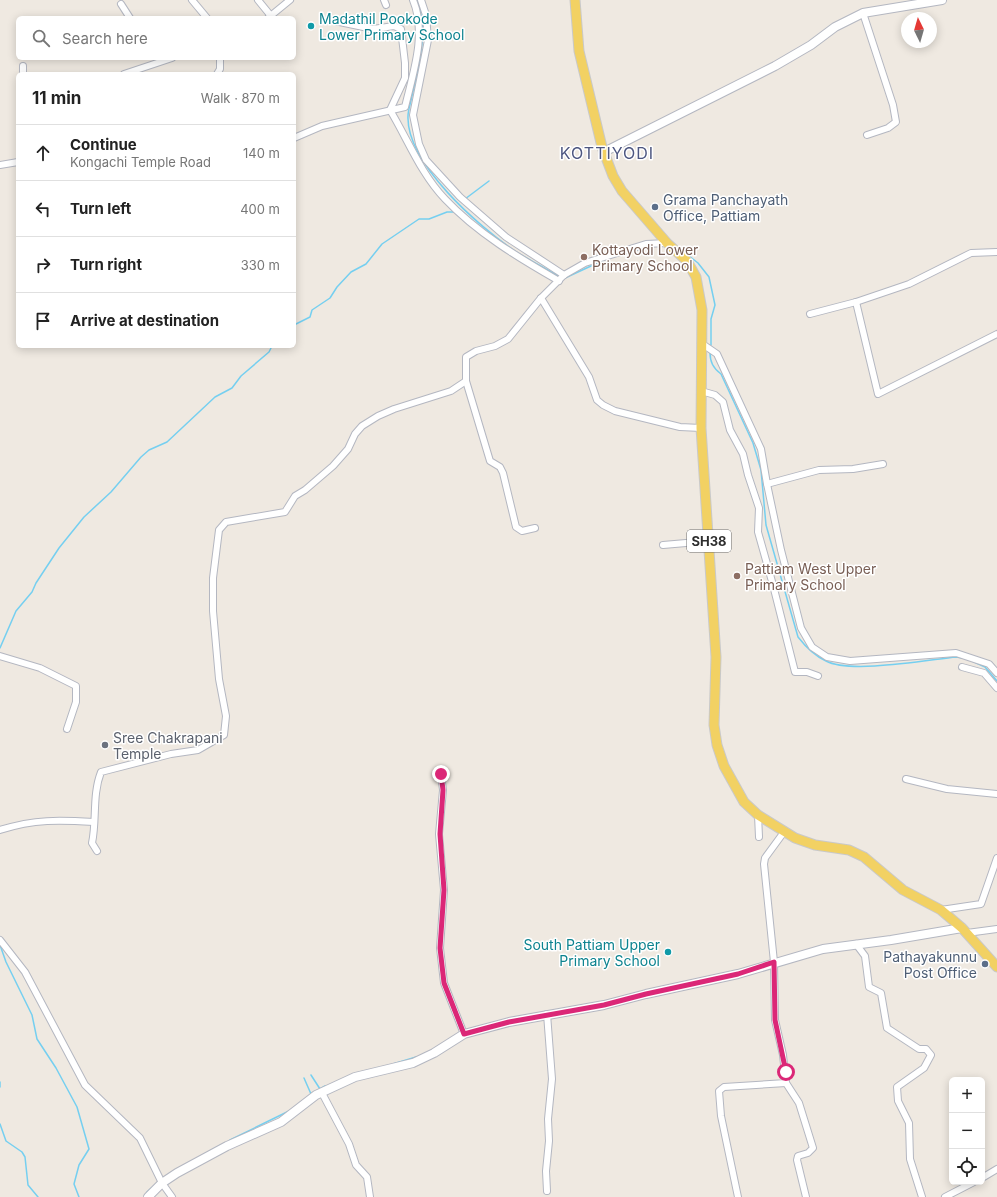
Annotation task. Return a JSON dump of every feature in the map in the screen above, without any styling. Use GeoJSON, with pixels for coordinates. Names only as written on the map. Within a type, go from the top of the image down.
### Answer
{"type":"FeatureCollection","features":[{"type":"Feature","properties":{"kind":"main road","name":"SH38"},"geometry":{"type":"LineString","coordinates":[[575,0],[579,51],[604,152],[613,176],[622,191],[667,243],[687,261],[696,277],[702,310],[701,428],[716,657],[714,725],[717,745],[724,766],[744,802],[758,815],[784,832],[815,845],[849,850],[864,857],[903,890],[941,910],[965,930],[997,968]]}},
{"type":"Feature","properties":{"kind":"main road"},"geometry":{"type":"LineString","coordinates":[[604,152],[775,66],[811,45],[835,27],[863,13],[942,0]]}},
{"type":"Feature","properties":{"kind":"main road"},"geometry":{"type":"LineString","coordinates":[[148,1197],[162,1183],[227,1146],[281,1122],[322,1093],[355,1077],[413,1063],[434,1053],[464,1034],[509,1022],[604,1005],[646,994],[738,974],[774,962],[823,949],[965,930]]}},
{"type":"Feature","properties":{"kind":"street"},"geometry":{"type":"LineString","coordinates":[[192,0],[205,16]]}},
{"type":"Feature","properties":{"kind":"street"},"geometry":{"type":"LineString","coordinates":[[258,0],[269,16]]}},
{"type":"Feature","properties":{"kind":"street"},"geometry":{"type":"LineString","coordinates":[[271,16],[290,0]]}},
{"type":"Feature","properties":{"kind":"street"},"geometry":{"type":"LineString","coordinates":[[296,137],[322,126],[405,107],[417,60],[418,15],[413,0]]}},
{"type":"Feature","properties":{"kind":"street"},"geometry":{"type":"LineString","coordinates":[[421,0],[426,15],[428,40],[413,115],[419,144],[426,160],[460,197],[506,237],[564,275]]}},
{"type":"Feature","properties":{"kind":"street"},"geometry":{"type":"LineString","coordinates":[[120,4],[129,16]]}},
{"type":"Feature","properties":{"kind":"street"},"geometry":{"type":"LineString","coordinates":[[863,13],[896,122],[888,128],[867,135]]}},
{"type":"Feature","properties":{"kind":"street"},"geometry":{"type":"LineString","coordinates":[[330,20],[373,29],[398,26],[401,29],[405,63],[405,78],[390,110]]}},
{"type":"Feature","properties":{"kind":"street"},"geometry":{"type":"LineString","coordinates":[[218,72],[220,69],[220,60]]}},
{"type":"Feature","properties":{"kind":"street"},"geometry":{"type":"LineString","coordinates":[[129,72],[154,61]]}},
{"type":"Feature","properties":{"kind":"street"},"geometry":{"type":"LineString","coordinates":[[23,66],[23,72]]}},
{"type":"Feature","properties":{"kind":"street"},"geometry":{"type":"LineString","coordinates":[[390,110],[418,162],[444,198],[478,227],[518,257],[559,281]]}},
{"type":"Feature","properties":{"kind":"street"},"geometry":{"type":"LineString","coordinates":[[0,165],[16,162]]}},
{"type":"Feature","properties":{"kind":"street"},"geometry":{"type":"LineString","coordinates":[[535,528],[522,531],[516,528],[503,473],[500,467],[490,461],[466,381],[466,357],[476,351],[495,346],[508,339],[541,298],[564,275],[585,263],[646,244],[667,243]]}},
{"type":"Feature","properties":{"kind":"street"},"geometry":{"type":"LineString","coordinates":[[810,314],[856,302],[909,284],[971,253],[997,252]]}},
{"type":"Feature","properties":{"kind":"street"},"geometry":{"type":"LineString","coordinates":[[541,298],[589,377],[598,400],[603,405],[615,411],[680,427],[701,428]]}},
{"type":"Feature","properties":{"kind":"street"},"geometry":{"type":"LineString","coordinates":[[856,302],[878,394],[997,334]]}},
{"type":"Feature","properties":{"kind":"street"},"geometry":{"type":"LineString","coordinates":[[702,343],[717,354],[762,449],[767,484],[801,628],[812,647],[827,657],[850,661],[869,661],[956,653],[989,664],[997,672]]}},
{"type":"Feature","properties":{"kind":"street"},"geometry":{"type":"LineString","coordinates":[[97,851],[92,843],[97,782],[100,772],[171,754],[198,750],[224,735],[226,716],[219,679],[213,611],[213,578],[219,530],[226,522],[285,512],[295,496],[305,490],[333,466],[348,449],[355,434],[362,426],[378,416],[394,409],[452,392],[466,381]]}},
{"type":"Feature","properties":{"kind":"street"},"geometry":{"type":"LineString","coordinates":[[701,391],[715,395],[722,402],[730,430],[743,454],[759,508],[758,532],[774,585],[795,672],[807,672],[818,676]]}},
{"type":"Feature","properties":{"kind":"street"},"geometry":{"type":"LineString","coordinates":[[767,484],[819,470],[853,469],[883,464]]}},
{"type":"Feature","properties":{"kind":"street"},"geometry":{"type":"LineString","coordinates":[[663,545],[709,541]]}},
{"type":"Feature","properties":{"kind":"street"},"geometry":{"type":"LineString","coordinates":[[0,656],[40,668],[76,686],[76,702],[67,728]]}},
{"type":"Feature","properties":{"kind":"street"},"geometry":{"type":"LineString","coordinates":[[962,667],[984,673],[997,688]]}},
{"type":"Feature","properties":{"kind":"street"},"geometry":{"type":"LineString","coordinates":[[441,774],[443,790],[440,834],[444,890],[440,956],[444,983],[464,1034]]}},
{"type":"Feature","properties":{"kind":"street"},"geometry":{"type":"LineString","coordinates":[[906,779],[947,789],[997,794]]}},
{"type":"Feature","properties":{"kind":"street"},"geometry":{"type":"LineString","coordinates":[[758,815],[759,837]]}},
{"type":"Feature","properties":{"kind":"street"},"geometry":{"type":"LineString","coordinates":[[0,830],[16,825],[54,819],[94,822]]}},
{"type":"Feature","properties":{"kind":"street"},"geometry":{"type":"LineString","coordinates":[[784,832],[765,858],[764,864],[774,962],[775,1020],[783,1055],[786,1083],[799,1103],[813,1148],[808,1153],[798,1156],[797,1160],[806,1197]]}},
{"type":"Feature","properties":{"kind":"street"},"geometry":{"type":"LineString","coordinates":[[941,910],[981,904],[997,858]]}},
{"type":"Feature","properties":{"kind":"street"},"geometry":{"type":"LineString","coordinates":[[965,930],[997,929]]}},
{"type":"Feature","properties":{"kind":"street"},"geometry":{"type":"LineString","coordinates":[[0,940],[25,972],[84,1085],[140,1138],[162,1183],[172,1197]]}},
{"type":"Feature","properties":{"kind":"street"},"geometry":{"type":"LineString","coordinates":[[856,944],[865,956],[869,987],[881,993],[887,1028],[919,1049],[926,1049],[931,1055],[924,1068],[897,1087],[898,1101],[909,1123],[910,1159],[922,1197]]}},
{"type":"Feature","properties":{"kind":"street"},"geometry":{"type":"LineString","coordinates":[[547,1014],[552,1079],[548,1118],[546,1171],[547,1191]]}},
{"type":"Feature","properties":{"kind":"street"},"geometry":{"type":"LineString","coordinates":[[738,1197],[721,1116],[718,1091],[724,1087],[786,1083]]}},
{"type":"Feature","properties":{"kind":"street"},"geometry":{"type":"LineString","coordinates":[[322,1093],[349,1144],[356,1165],[367,1177],[370,1197]]}},
{"type":"Feature","properties":{"kind":"street"},"geometry":{"type":"LineString","coordinates":[[985,1176],[997,1169]]}},
{"type":"Feature","properties":{"kind":"street"},"geometry":{"type":"LineString","coordinates":[[945,1197],[968,1185]]}},
{"type":"Feature","properties":{"kind":"waterway"},"geometry":{"type":"LineString","coordinates":[[417,0],[421,12],[423,36],[420,60],[408,116],[411,134],[419,154],[431,173],[447,192],[483,226],[515,251],[560,277]]}},
{"type":"Feature","properties":{"kind":"waterway"},"geometry":{"type":"LineString","coordinates":[[465,199],[489,181]]}},
{"type":"Feature","properties":{"kind":"waterway"},"geometry":{"type":"LineString","coordinates":[[296,324],[310,317],[312,310],[330,298],[337,287],[351,272],[366,264],[382,244],[419,219],[429,219],[447,212],[456,212]]}},
{"type":"Feature","properties":{"kind":"waterway"},"geometry":{"type":"LineString","coordinates":[[675,245],[698,263],[709,277],[715,305],[711,319],[711,345]]}},
{"type":"Feature","properties":{"kind":"waterway"},"geometry":{"type":"LineString","coordinates":[[638,250],[649,246]]}},
{"type":"Feature","properties":{"kind":"waterway"},"geometry":{"type":"LineString","coordinates":[[565,278],[604,260]]}},
{"type":"Feature","properties":{"kind":"waterway"},"geometry":{"type":"LineString","coordinates":[[0,648],[16,611],[32,592],[36,583],[59,548],[84,517],[111,492],[141,457],[149,450],[167,442],[215,397],[232,388],[241,376],[269,352],[271,348]]}},
{"type":"Feature","properties":{"kind":"waterway"},"geometry":{"type":"LineString","coordinates":[[710,352],[712,364],[721,374],[753,443],[761,470],[766,525],[798,637],[818,656],[837,665],[889,665],[956,657],[963,658]]}},
{"type":"Feature","properties":{"kind":"waterway"},"geometry":{"type":"LineString","coordinates":[[972,661],[985,667],[997,681]]}},
{"type":"Feature","properties":{"kind":"waterway"},"geometry":{"type":"LineString","coordinates":[[0,945],[6,962],[32,1015],[37,1039],[56,1068],[77,1107],[89,1149],[79,1165],[74,1184],[79,1197]]}},
{"type":"Feature","properties":{"kind":"waterway"},"geometry":{"type":"LineString","coordinates":[[393,1064],[416,1057]]}},
{"type":"Feature","properties":{"kind":"waterway"},"geometry":{"type":"LineString","coordinates":[[311,1075],[320,1089],[325,1086]]}},
{"type":"Feature","properties":{"kind":"waterway"},"geometry":{"type":"LineString","coordinates":[[304,1078],[311,1094]]}},
{"type":"Feature","properties":{"kind":"waterway"},"geometry":{"type":"LineString","coordinates":[[0,1082],[0,1087]]}},
{"type":"Feature","properties":{"kind":"waterway"},"geometry":{"type":"LineString","coordinates":[[230,1140],[289,1111]]}},
{"type":"Feature","properties":{"kind":"waterway"},"geometry":{"type":"LineString","coordinates":[[0,1124],[6,1141],[22,1152],[25,1157],[28,1185],[38,1197]]}},
{"type":"Feature","properties":{"kind":"waterway"},"geometry":{"type":"LineString","coordinates":[[210,1151],[221,1145]]}},
{"type":"Feature","properties":{"kind":"waterway"},"geometry":{"type":"LineString","coordinates":[[147,1192],[156,1184]]}},
{"type":"Feature","properties":{"kind":"place","name":"Madathil Pookode Lower Primary School"},"geometry":{"type":"Point","coordinates":[311,26]}},
{"type":"Feature","properties":{"kind":"place","name":"Grama Panchayath Office, Pattiam"},"geometry":{"type":"Point","coordinates":[655,207]}},
{"type":"Feature","properties":{"kind":"place","name":"Kottayodi Lower Primary School"},"geometry":{"type":"Point","coordinates":[584,257]}},
{"type":"Feature","properties":{"kind":"place","name":"Pattiam West Upper Primary School"},"geometry":{"type":"Point","coordinates":[737,576]}},
{"type":"Feature","properties":{"kind":"place","name":"Sree Chakrapani Temple"},"geometry":{"type":"Point","coordinates":[105,745]}},
{"type":"Feature","properties":{"kind":"place","name":"South Pattiam Upper Primary School"},"geometry":{"type":"Point","coordinates":[668,952]}},
{"type":"Feature","properties":{"kind":"place","name":"Pathayakunnu Post Office"},"geometry":{"type":"Point","coordinates":[985,964]}},
{"type":"Feature","properties":{"kind":"district","name":"KOTTIYODI"},"geometry":{"type":"Point","coordinates":[607,153]}},
{"type":"Feature","properties":{"kind":"route"},"geometry":{"type":"LineString","coordinates":[[441,774],[443,790],[440,834],[441,855],[444,872],[444,890],[441,923],[441,963],[444,983],[464,1034],[509,1022],[604,1005],[676,987],[738,974],[774,962],[773,997],[775,1020],[786,1072]]}}]}
